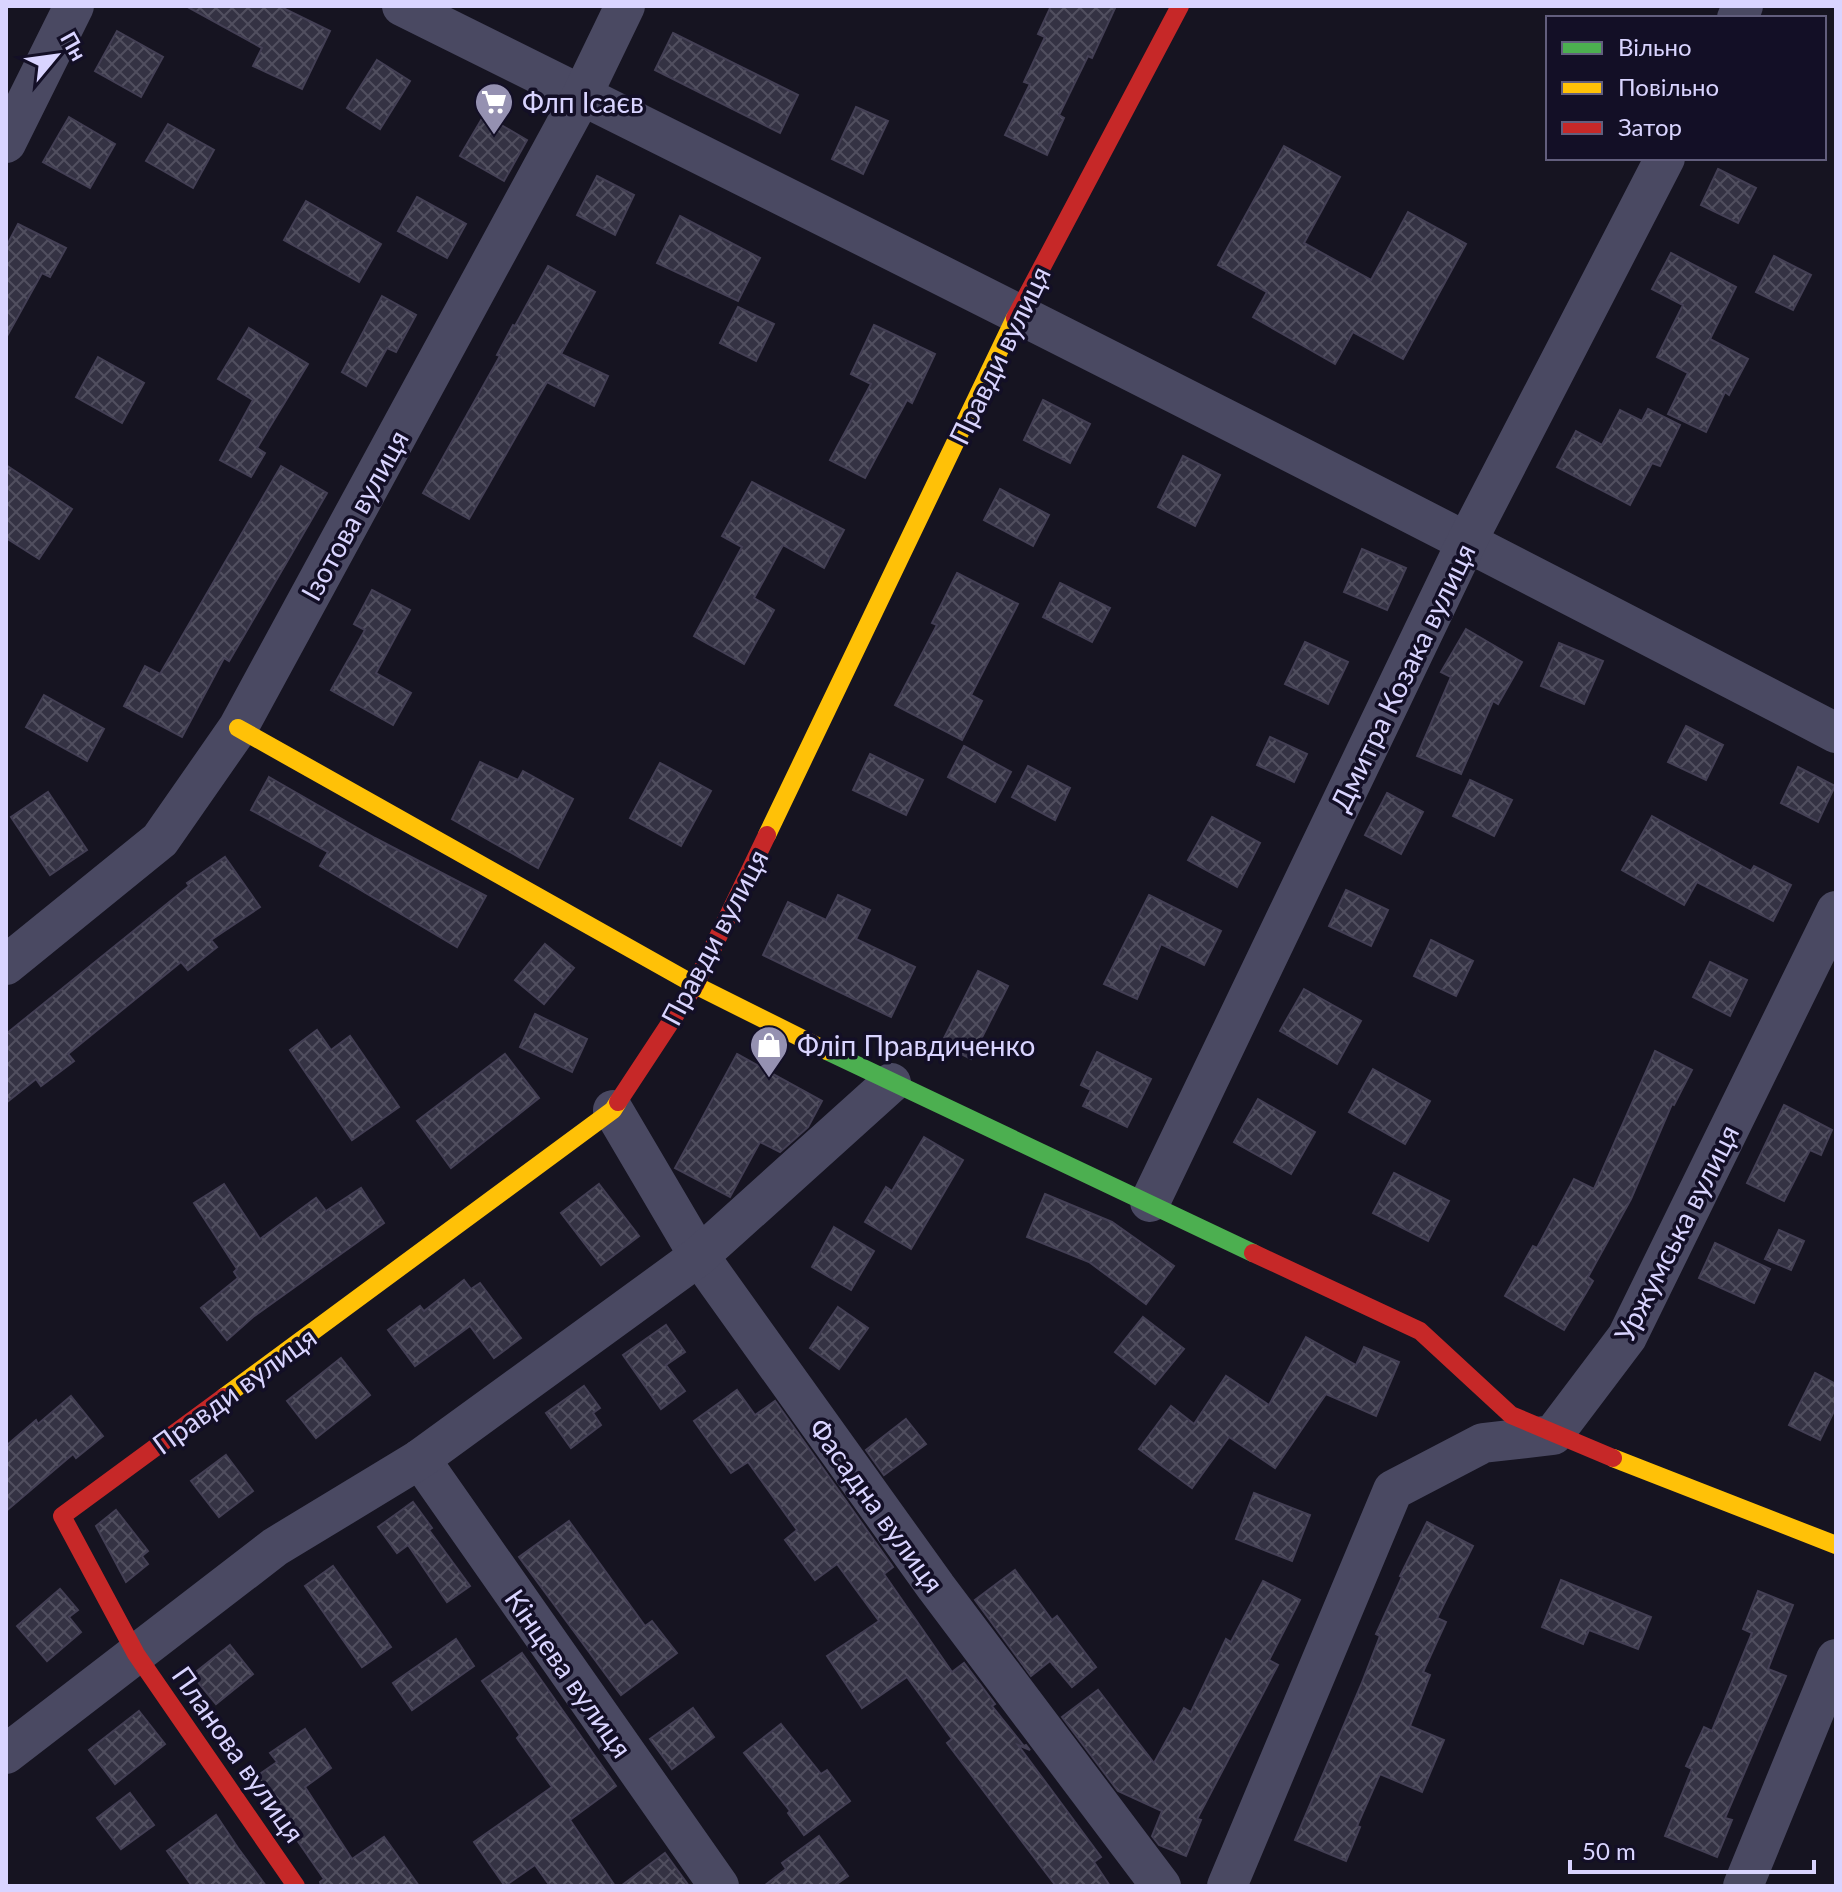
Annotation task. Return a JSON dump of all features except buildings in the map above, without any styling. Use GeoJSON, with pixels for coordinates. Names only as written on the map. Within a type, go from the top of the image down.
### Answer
{"type":"FeatureCollection","features":[{"type":"Feature","properties":{"kind":"street"},"geometry":{"type":"LineString","coordinates":[[6,143],[74,6]]}},
{"type":"Feature","properties":{"kind":"street"},"geometry":{"type":"LineString","coordinates":[[402,6],[1018,312],[1836,733]]}},
{"type":"Feature","properties":{"kind":"street","name":"Ізотова вулиця"},"geometry":{"type":"LineString","coordinates":[[6,965],[160,840],[238,728],[582,95],[625,6]]}},
{"type":"Feature","properties":{"kind":"street","name":"Правди вулиця"},"geometry":{"type":"LineString","coordinates":[[136,1654],[62,1516],[613,1110],[695,985],[1018,312],[1180,6]]}},
{"type":"Feature","properties":{"kind":"street","name":"Дмитра Козака вулиця"},"geometry":{"type":"LineString","coordinates":[[1150,1202],[1467,541],[1664,160]]}},
{"type":"Feature","properties":{"kind":"street"},"geometry":{"type":"LineString","coordinates":[[238,728],[695,985],[891,1083],[1420,1331],[1511,1415],[1553,1435],[1836,1545]]}},
{"type":"Feature","properties":{"kind":"street","name":"Уржумська вулиця"},"geometry":{"type":"LineString","coordinates":[[1553,1435],[1627,1337],[1836,911]]}},
{"type":"Feature","properties":{"kind":"street"},"geometry":{"type":"LineString","coordinates":[[6,1754],[275,1547],[420,1459],[699,1256],[891,1083]]}},
{"type":"Feature","properties":{"kind":"street","name":"Фасадна вулиця"},"geometry":{"type":"LineString","coordinates":[[613,1110],[699,1256],[936,1587],[1161,1886]]}},
{"type":"Feature","properties":{"kind":"street"},"geometry":{"type":"LineString","coordinates":[[1227,1886],[1393,1490],[1483,1443],[1553,1435]]}},
{"type":"Feature","properties":{"kind":"street","name":"Кінцева вулиця"},"geometry":{"type":"LineString","coordinates":[[420,1459],[719,1886]]}},
{"type":"Feature","properties":{"kind":"street","name":"Планова вулиця"},"geometry":{"type":"LineString","coordinates":[[136,1654],[296,1886]]}},
{"type":"Feature","properties":{"kind":"street"},"geometry":{"type":"LineString","coordinates":[[1743,1886],[1836,1659]]}},
{"type":"Feature","properties":{"kind":"traffic: fast"},"geometry":{"type":"LineString","coordinates":[[827,1051],[1253,1253]]}},
{"type":"Feature","properties":{"kind":"traffic: slow"},"geometry":{"type":"LineString","coordinates":[[767,835],[1015,318]]}},
{"type":"Feature","properties":{"kind":"traffic: slow"},"geometry":{"type":"LineString","coordinates":[[238,728],[695,985],[827,1051]]}},
{"type":"Feature","properties":{"kind":"traffic: slow"},"geometry":{"type":"LineString","coordinates":[[224,1397],[613,1110],[618,1102]]}},
{"type":"Feature","properties":{"kind":"traffic: slow"},"geometry":{"type":"LineString","coordinates":[[1613,1458],[1836,1545]]}},
{"type":"Feature","properties":{"kind":"traffic: jam"},"geometry":{"type":"LineString","coordinates":[[1015,318],[1180,6]]}},
{"type":"Feature","properties":{"kind":"traffic: jam"},"geometry":{"type":"LineString","coordinates":[[618,1102],[695,985],[767,835]]}},
{"type":"Feature","properties":{"kind":"traffic: jam"},"geometry":{"type":"LineString","coordinates":[[1253,1253],[1420,1331],[1511,1415],[1613,1458]]}},
{"type":"Feature","properties":{"kind":"traffic: jam"},"geometry":{"type":"LineString","coordinates":[[224,1397],[62,1516],[136,1654],[296,1886]]}},
{"type":"Feature","properties":{"kind":"place","name":"Флп Ісаєв"},"geometry":{"type":"Point","coordinates":[494,136]}},
{"type":"Feature","properties":{"kind":"place","name":"Фліп Правдиченко"},"geometry":{"type":"Point","coordinates":[769,1079]}}]}
